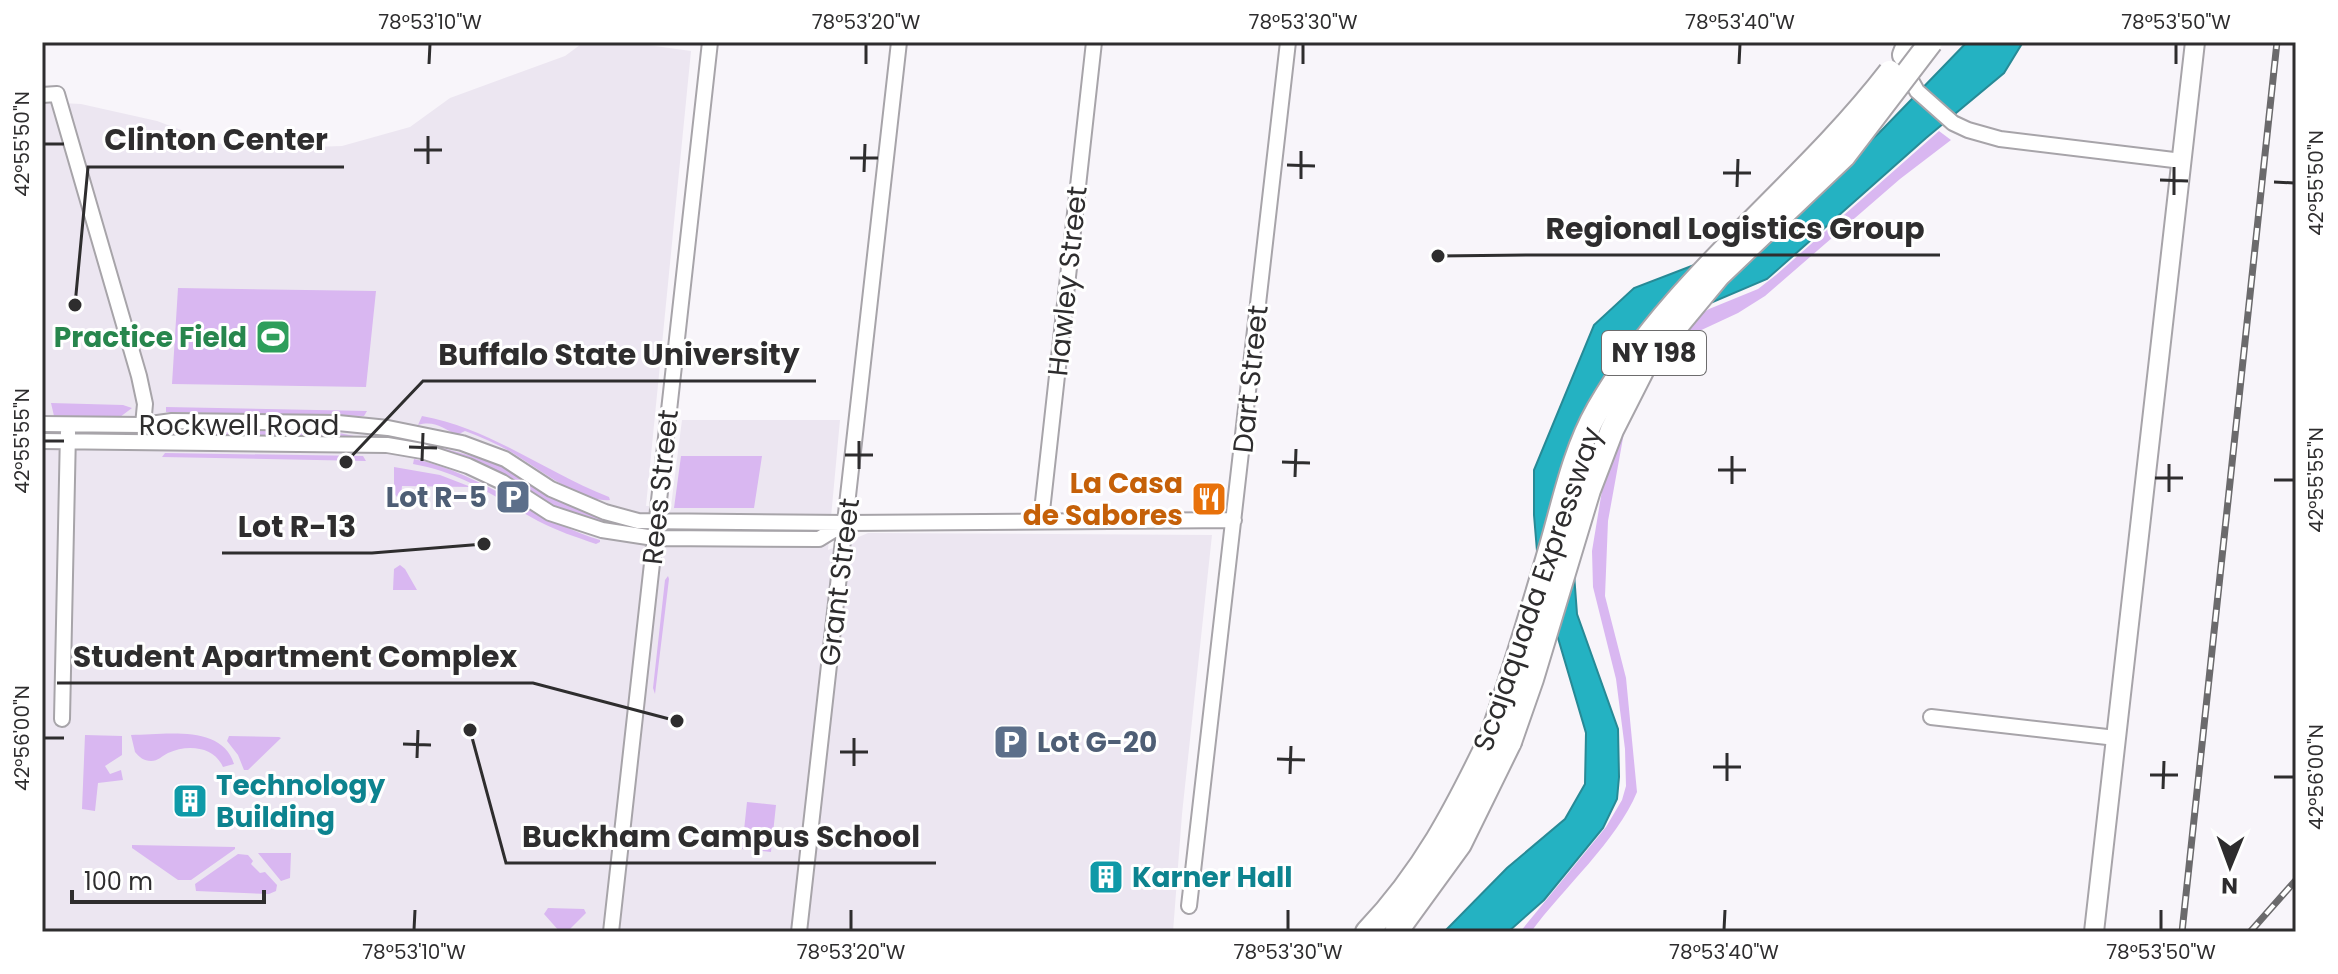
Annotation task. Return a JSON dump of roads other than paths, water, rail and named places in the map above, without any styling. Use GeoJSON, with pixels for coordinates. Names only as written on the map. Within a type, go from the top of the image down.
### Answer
{"type":"FeatureCollection","features":[{"type":"Feature","properties":{"kind":"highway","name":"Scajaquada Expressway"},"geometry":{"type":"LineString","coordinates":[[1367,932],[1392,906],[1436,843],[1500,740],[1532,679],[1589,490],[1612,430],[1646,363],[1719,275],[1844,156],[1907,49],[1931,42]]}},
{"type":"Feature","properties":{"kind":"highway"},"geometry":{"type":"LineString","coordinates":[[1907,49],[1943,42]]}},
{"type":"Feature","properties":{"kind":"highway","name":"Scajaquada Expressway"},"geometry":{"type":"LineString","coordinates":[[1396,932],[1460,844],[1500,740]]}},
{"type":"Feature","properties":{"kind":"main road"},"geometry":{"type":"LineString","coordinates":[[2094,932],[2195,42]]}},
{"type":"Feature","properties":{"kind":"street","name":"Rees Street"},"geometry":{"type":"LineString","coordinates":[[611,932],[710,42]]}},
{"type":"Feature","properties":{"kind":"street","name":"Grant Street"},"geometry":{"type":"LineString","coordinates":[[799,932],[899,42]]}},
{"type":"Feature","properties":{"kind":"street","name":"Hawley Street"},"geometry":{"type":"LineString","coordinates":[[1041,520],[1094,42]]}},
{"type":"Feature","properties":{"kind":"street","name":"Dart Street"},"geometry":{"type":"LineString","coordinates":[[1189,906],[1288,42]]}},
{"type":"Feature","properties":{"kind":"street"},"geometry":{"type":"LineString","coordinates":[[1907,49],[1903,68],[1917,91],[1949,120],[1968,130],[2000,139],[2182,161]]}},
{"type":"Feature","properties":{"kind":"street"},"geometry":{"type":"LineString","coordinates":[[49,94],[139,376],[145,404],[143,425]]}},
{"type":"Feature","properties":{"kind":"street","name":"Rockwell Road"},"geometry":{"type":"LineString","coordinates":[[42,424],[143,425],[172,421],[338,423],[388,428],[462,443],[505,459],[551,489],[605,512],[638,521],[1234,520]]}},
{"type":"Feature","properties":{"kind":"street"},"geometry":{"type":"LineString","coordinates":[[62,719],[68,424]]}},
{"type":"Feature","properties":{"kind":"street","name":"Rockwell Road"},"geometry":{"type":"LineString","coordinates":[[42,441],[387,445],[422,451],[468,466],[502,482],[550,513],[602,530],[654,538],[819,539],[846,523]]}},
{"type":"Feature","properties":{"kind":"street"},"geometry":{"type":"LineString","coordinates":[[1931,717],[2116,738]]}},
{"type":"Feature","properties":{"kind":"water"},"geometry":{"type":"Polygon","coordinates":[[[1967,42],[2023,42],[2004,73],[1767,279],[1675,318],[1613,364],[1578,430],[1570,520],[1577,614],[1618,729],[1617,799],[1603,828],[1544,900],[1508,932],[1444,932],[1507,868],[1565,819],[1585,784],[1586,733],[1558,638],[1542,611],[1534,515],[1534,470],[1594,325],[1634,288],[1702,262],[1814,191],[1879,133],[1967,42]]]}},
{"type":"Feature","properties":{"kind":"railway"},"geometry":{"type":"LineString","coordinates":[[2182,932],[2277,42]]}},
{"type":"Feature","properties":{"kind":"railway"},"geometry":{"type":"LineString","coordinates":[[2250,932],[2296,880]]}},
{"type":"Feature","properties":{"kind":"place","name":"Regional Logistics Group"},"geometry":{"type":"Point","coordinates":[1438,256]}},
{"type":"Feature","properties":{"kind":"place","name":"Clinton Center"},"geometry":{"type":"Point","coordinates":[75,305]}},
{"type":"Feature","properties":{"kind":"place","name":"Practice Field"},"geometry":{"type":"Point","coordinates":[273,337]}},
{"type":"Feature","properties":{"kind":"place","name":"Buffalo State University"},"geometry":{"type":"Point","coordinates":[346,462]}},
{"type":"Feature","properties":{"kind":"place","name":"Lot R-5"},"geometry":{"type":"Point","coordinates":[513,497]}},
{"type":"Feature","properties":{"kind":"place","name":"La Casa de Sabores"},"geometry":{"type":"Point","coordinates":[1209,499]}},
{"type":"Feature","properties":{"kind":"place","name":"Lot R-13"},"geometry":{"type":"Point","coordinates":[484,544]}},
{"type":"Feature","properties":{"kind":"place","name":"Student Apartment Complex"},"geometry":{"type":"Point","coordinates":[677,721]}},
{"type":"Feature","properties":{"kind":"place","name":"Buckham Campus School"},"geometry":{"type":"Point","coordinates":[470,730]}},
{"type":"Feature","properties":{"kind":"place","name":"Lot G-20"},"geometry":{"type":"Point","coordinates":[1011,742]}},
{"type":"Feature","properties":{"kind":"place","name":"Technology Building"},"geometry":{"type":"Point","coordinates":[190,801]}},
{"type":"Feature","properties":{"kind":"place","name":"Karner Hall"},"geometry":{"type":"Point","coordinates":[1106,877]}}]}
